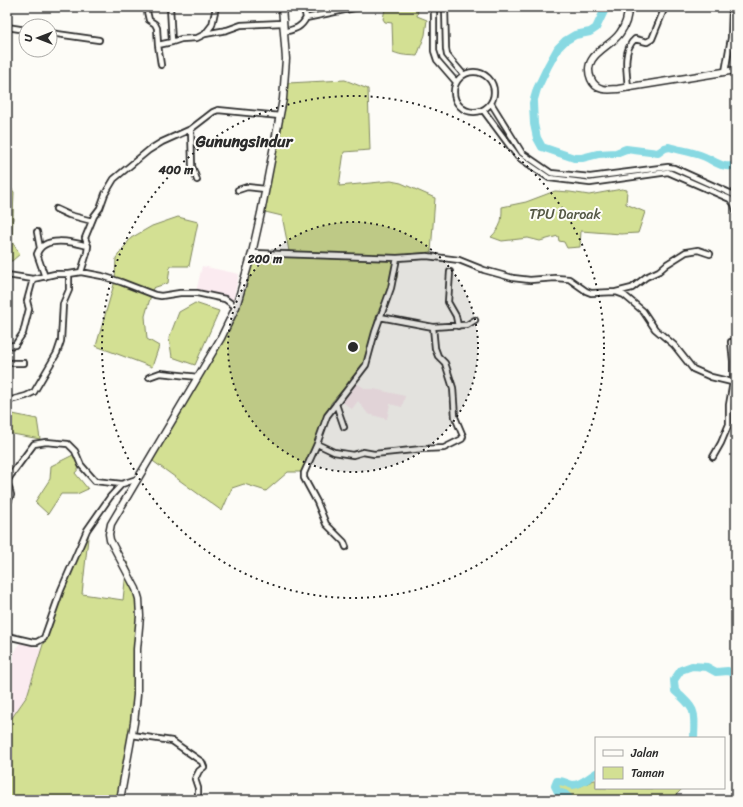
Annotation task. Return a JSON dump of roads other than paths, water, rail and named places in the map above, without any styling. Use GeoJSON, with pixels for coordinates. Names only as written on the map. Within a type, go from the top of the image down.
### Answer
{"type":"FeatureCollection","features":[{"type":"Feature","properties":{"kind":"main road"},"geometry":{"type":"LineString","coordinates":[[120,800],[132,735],[137,695],[137,649],[140,616],[139,599],[136,589],[114,549],[109,534],[111,524],[227,328],[236,307],[252,253],[283,99],[286,67],[282,7]]}},
{"type":"Feature","properties":{"kind":"main road"},"geometry":{"type":"LineString","coordinates":[[628,7],[626,22],[621,33],[602,48],[592,59],[589,68],[592,81],[598,88],[606,90],[628,88],[736,70]]}},
{"type":"Feature","properties":{"kind":"street"},"geometry":{"type":"LineString","coordinates":[[146,7],[150,20],[157,28],[161,65]]}},
{"type":"Feature","properties":{"kind":"street"},"geometry":{"type":"LineString","coordinates":[[170,7],[172,42]]}},
{"type":"Feature","properties":{"kind":"street"},"geometry":{"type":"LineString","coordinates":[[205,34],[212,25],[216,7]]}},
{"type":"Feature","properties":{"kind":"street"},"geometry":{"type":"LineString","coordinates":[[284,32],[303,24],[306,18],[304,7]]}},
{"type":"Feature","properties":{"kind":"street"},"geometry":{"type":"LineString","coordinates":[[306,18],[359,7]]}},
{"type":"Feature","properties":{"kind":"street"},"geometry":{"type":"LineString","coordinates":[[433,7],[434,51],[437,60],[456,82]]}},
{"type":"Feature","properties":{"kind":"street"},"geometry":{"type":"LineString","coordinates":[[445,7],[447,55],[464,74]]}},
{"type":"Feature","properties":{"kind":"street"},"geometry":{"type":"LineString","coordinates":[[628,88],[626,56],[631,43],[635,39],[647,42],[652,39],[665,7]]}},
{"type":"Feature","properties":{"kind":"street"},"geometry":{"type":"LineString","coordinates":[[725,72],[731,38],[732,7]]}},
{"type":"Feature","properties":{"kind":"street"},"geometry":{"type":"LineString","coordinates":[[158,45],[181,39],[197,38],[205,34],[227,30],[241,25],[283,23]]}},
{"type":"Feature","properties":{"kind":"street"},"geometry":{"type":"LineString","coordinates":[[7,27],[18,29]]}},
{"type":"Feature","properties":{"kind":"street"},"geometry":{"type":"LineString","coordinates":[[58,34],[99,40]]}},
{"type":"Feature","properties":{"kind":"street"},"geometry":{"type":"LineString","coordinates":[[474,71],[480,72],[489,78],[494,87],[491,103],[483,110],[468,112],[458,105],[454,94],[456,82],[464,74],[474,71]]}},
{"type":"Feature","properties":{"kind":"street"},"geometry":{"type":"LineString","coordinates":[[491,103],[522,153],[551,173],[590,177],[668,167],[674,168],[736,197]]}},
{"type":"Feature","properties":{"kind":"street"},"geometry":{"type":"LineString","coordinates":[[81,272],[88,253],[88,246],[85,238],[92,221],[100,208],[105,194],[114,179],[149,150],[162,142],[191,129],[213,112],[218,110],[280,116]]}},
{"type":"Feature","properties":{"kind":"street"},"geometry":{"type":"LineString","coordinates":[[483,110],[518,157],[549,178],[590,183],[668,172],[730,199],[734,204],[736,211]]}},
{"type":"Feature","properties":{"kind":"street"},"geometry":{"type":"LineString","coordinates":[[191,129],[192,166],[198,180]]}},
{"type":"Feature","properties":{"kind":"street"},"geometry":{"type":"LineString","coordinates":[[238,190],[247,187],[265,189]]}},
{"type":"Feature","properties":{"kind":"street"},"geometry":{"type":"LineString","coordinates":[[56,210],[69,216],[92,221]]}},
{"type":"Feature","properties":{"kind":"street"},"geometry":{"type":"LineString","coordinates":[[37,232],[40,248]]}},
{"type":"Feature","properties":{"kind":"street"},"geometry":{"type":"LineString","coordinates":[[45,277],[37,254],[40,248],[47,243],[67,241],[88,246]]}},
{"type":"Feature","properties":{"kind":"street"},"geometry":{"type":"LineString","coordinates":[[252,253],[397,258],[427,256],[450,258],[513,278],[530,280],[555,278],[569,279],[591,293],[616,292],[632,288],[646,276],[659,270],[686,252],[698,250],[710,254]]}},
{"type":"Feature","properties":{"kind":"street"},"geometry":{"type":"LineString","coordinates":[[346,547],[344,542],[326,524],[320,507],[304,478],[304,473],[317,444],[327,416],[366,365],[380,316],[391,288],[397,258]]}},
{"type":"Feature","properties":{"kind":"street"},"geometry":{"type":"LineString","coordinates":[[7,275],[33,279],[55,274],[81,272],[102,276],[155,295],[161,296],[180,293],[197,293],[225,299],[236,307]]}},
{"type":"Feature","properties":{"kind":"street"},"geometry":{"type":"LineString","coordinates":[[450,272],[448,302],[456,316],[458,326]]}},
{"type":"Feature","properties":{"kind":"street"},"geometry":{"type":"LineString","coordinates":[[7,401],[26,396],[34,392],[57,353],[61,341],[63,304],[69,290],[69,274]]}},
{"type":"Feature","properties":{"kind":"street"},"geometry":{"type":"LineString","coordinates":[[7,346],[15,345],[23,333],[29,309],[27,301],[33,279]]}},
{"type":"Feature","properties":{"kind":"street"},"geometry":{"type":"LineString","coordinates":[[616,292],[624,295],[643,311],[654,329],[674,345],[693,369],[711,377],[735,382]]}},
{"type":"Feature","properties":{"kind":"street"},"geometry":{"type":"LineString","coordinates":[[380,316],[433,327],[467,325],[475,320]]}},
{"type":"Feature","properties":{"kind":"street"},"geometry":{"type":"LineString","coordinates":[[317,444],[334,452],[353,455],[363,452],[374,454],[444,448],[462,439],[463,436],[456,418],[453,388],[445,364],[438,356],[435,348],[433,327]]}},
{"type":"Feature","properties":{"kind":"street"},"geometry":{"type":"LineString","coordinates":[[712,457],[721,444],[729,424],[729,405],[735,382],[731,342]]}},
{"type":"Feature","properties":{"kind":"street"},"geometry":{"type":"LineString","coordinates":[[7,364],[24,362]]}},
{"type":"Feature","properties":{"kind":"street"},"geometry":{"type":"LineString","coordinates":[[149,377],[160,373],[198,377]]}},
{"type":"Feature","properties":{"kind":"street"},"geometry":{"type":"LineString","coordinates":[[336,404],[344,428]]}},
{"type":"Feature","properties":{"kind":"street"},"geometry":{"type":"LineString","coordinates":[[7,505],[11,496],[8,484],[11,475],[29,450],[37,443],[52,442],[68,444],[75,451],[81,465],[95,481],[122,484],[138,479]]}},
{"type":"Feature","properties":{"kind":"street"},"geometry":{"type":"LineString","coordinates":[[7,636],[33,642],[37,642],[44,638],[61,590],[87,530],[110,497],[122,484]]}},
{"type":"Feature","properties":{"kind":"street"},"geometry":{"type":"LineString","coordinates":[[132,735],[172,741],[202,762],[204,767],[199,771],[195,779],[198,788],[198,800]]}},
{"type":"Feature","properties":{"kind":"waterway"},"geometry":{"type":"LineString","coordinates":[[606,7],[596,28],[590,32],[575,35],[565,41],[558,48],[537,89],[533,103],[534,124],[537,138],[542,147],[574,158],[616,153],[626,149],[658,153],[669,147],[700,155],[722,165],[736,165]]}},
{"type":"Feature","properties":{"kind":"waterway"},"geometry":{"type":"LineString","coordinates":[[694,737],[693,711],[691,706],[675,691],[674,680],[681,670],[692,666],[707,667],[716,672],[728,671],[736,675]]}},
{"type":"Feature","properties":{"kind":"waterway"},"geometry":{"type":"LineString","coordinates":[[571,800],[565,794],[558,792],[555,786],[557,781],[576,785],[595,774]]}},
{"type":"Feature","properties":{"kind":"district","name":"Gunungsindur"},"geometry":{"type":"Point","coordinates":[244,141]}},
{"type":"Feature","properties":{"kind":"park label","name":"TPU Daroak"},"geometry":{"type":"Point","coordinates":[565,214]}}]}
